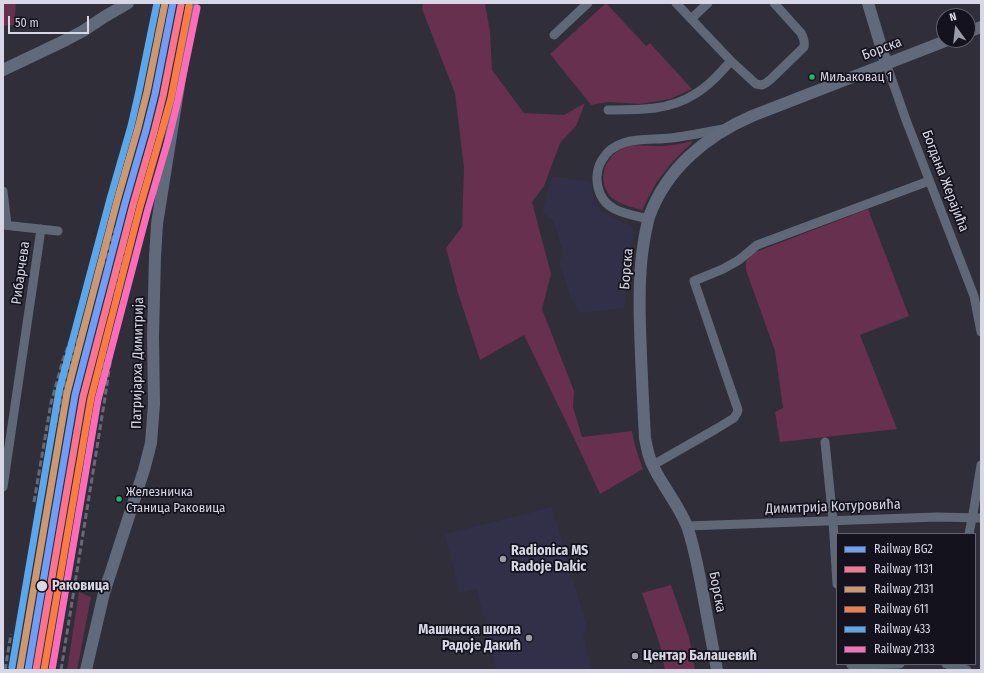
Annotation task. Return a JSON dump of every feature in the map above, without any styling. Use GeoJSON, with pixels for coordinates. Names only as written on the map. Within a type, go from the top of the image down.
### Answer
{"type":"FeatureCollection","features":[{"type":"Feature","properties":{"kind":"main road"},"geometry":{"type":"LineString","coordinates":[[3,70],[83,31],[104,16],[128,3]]}},
{"type":"Feature","properties":{"kind":"main road","name":"Патријарха Димитрија"},"geometry":{"type":"LineString","coordinates":[[86,670],[104,593],[144,470],[151,443],[154,404],[153,336],[157,224],[192,3]]}},
{"type":"Feature","properties":{"kind":"main road"},"geometry":{"type":"LineString","coordinates":[[868,3],[886,63]]}},
{"type":"Feature","properties":{"kind":"main road","name":"Борска"},"geometry":{"type":"LineString","coordinates":[[717,670],[697,565],[687,526],[652,465],[645,438],[639,282],[642,252],[649,218],[662,190],[676,169],[702,145],[724,129],[736,122],[936,44]]}},
{"type":"Feature","properties":{"kind":"street"},"geometry":{"type":"LineString","coordinates":[[554,35],[588,3]]}},
{"type":"Feature","properties":{"kind":"street"},"geometry":{"type":"LineString","coordinates":[[676,3],[756,84],[762,85],[771,79],[804,47],[805,42],[801,33],[774,3]]}},
{"type":"Feature","properties":{"kind":"street"},"geometry":{"type":"LineString","coordinates":[[691,19],[708,3]]}},
{"type":"Feature","properties":{"kind":"street"},"geometry":{"type":"LineString","coordinates":[[608,110],[654,108],[670,105],[684,100],[705,87],[732,61]]}},
{"type":"Feature","properties":{"kind":"street","name":"Богдана Жерајића"},"geometry":{"type":"LineString","coordinates":[[886,63],[929,181],[974,296],[981,332]]}},
{"type":"Feature","properties":{"kind":"street"},"geometry":{"type":"LineString","coordinates":[[649,218],[622,213],[614,209],[603,200],[598,190],[597,177],[600,164],[607,153],[613,147],[624,142],[671,138],[724,129]]}},
{"type":"Feature","properties":{"kind":"street"},"geometry":{"type":"LineString","coordinates":[[652,465],[734,418],[738,410],[694,281],[723,269],[739,260],[757,245],[929,181]]}},
{"type":"Feature","properties":{"kind":"street","name":"Рибарчева"},"geometry":{"type":"LineString","coordinates":[[3,191],[5,225]]}},
{"type":"Feature","properties":{"kind":"street"},"geometry":{"type":"LineString","coordinates":[[5,225],[58,231]]}},
{"type":"Feature","properties":{"kind":"street","name":"Рибарчева"},"geometry":{"type":"LineString","coordinates":[[3,487],[41,229]]}},
{"type":"Feature","properties":{"kind":"street"},"geometry":{"type":"LineString","coordinates":[[825,442],[836,568]]}},
{"type":"Feature","properties":{"kind":"street"},"geometry":{"type":"LineString","coordinates":[[969,533],[977,517],[981,465]]}},
{"type":"Feature","properties":{"kind":"street","name":"Димитрија Котуровића"},"geometry":{"type":"LineString","coordinates":[[687,526],[937,517],[977,517]]}},
{"type":"Feature","properties":{"kind":"street"},"geometry":{"type":"LineString","coordinates":[[851,666],[876,665]]}},
{"type":"Feature","properties":{"kind":"street"},"geometry":{"type":"LineString","coordinates":[[949,665],[967,670]]}},
{"type":"Feature","properties":{"kind":"shaded area"},"geometry":{"type":"Polygon","coordinates":[[[3,3],[16,3],[14,25],[3,26],[3,3]]]}},
{"type":"Feature","properties":{"kind":"shaded area"},"geometry":{"type":"Polygon","coordinates":[[[423,3],[485,3],[490,32],[492,70],[524,113],[564,115],[585,103],[576,126],[560,143],[544,186],[532,202],[551,274],[542,309],[574,391],[573,407],[582,437],[632,431],[636,450],[643,469],[600,494],[524,335],[480,360],[458,293],[446,248],[462,227],[464,168],[455,93],[422,9],[423,3]]]}},
{"type":"Feature","properties":{"kind":"shaded area"},"geometry":{"type":"Polygon","coordinates":[[[606,3],[646,46],[650,43],[692,89],[670,99],[640,104],[608,102],[591,105],[550,54],[606,3]]]}},
{"type":"Feature","properties":{"kind":"shaded area"},"geometry":{"type":"Polygon","coordinates":[[[691,141],[692,143],[669,166],[656,183],[642,210],[618,202],[606,190],[603,178],[604,171],[609,160],[618,151],[630,146],[664,146],[691,141]]]}},
{"type":"Feature","properties":{"kind":"shaded area"},"geometry":{"type":"Polygon","coordinates":[[[552,176],[591,182],[594,199],[602,212],[631,225],[633,228],[634,231],[627,273],[625,308],[580,313],[572,301],[559,261],[563,252],[553,220],[542,213],[552,176]]]}},
{"type":"Feature","properties":{"kind":"shaded area"},"geometry":{"type":"Polygon","coordinates":[[[868,209],[909,316],[860,335],[897,429],[780,442],[775,412],[783,408],[775,351],[746,270],[746,261],[753,253],[868,209]]]}},
{"type":"Feature","properties":{"kind":"shaded area"},"geometry":{"type":"Polygon","coordinates":[[[552,507],[588,631],[583,633],[592,670],[496,670],[477,589],[459,593],[445,534],[552,507]]]}},
{"type":"Feature","properties":{"kind":"shaded area"},"geometry":{"type":"Polygon","coordinates":[[[671,585],[689,637],[695,670],[665,670],[660,645],[642,593],[671,585]]]}},
{"type":"Feature","properties":{"kind":"shaded area"},"geometry":{"type":"Polygon","coordinates":[[[79,592],[91,597],[77,670],[67,670],[79,592]]]}},
{"type":"Feature","properties":{"kind":"railway"},"geometry":{"type":"LineString","coordinates":[[11,670],[36,518],[66,376],[125,203]]}},
{"type":"Feature","properties":{"kind":"railway"},"geometry":{"type":"LineString","coordinates":[[53,670],[109,330],[131,212]]}},
{"type":"Feature","properties":{"kind":"railway"},"geometry":{"type":"LineString","coordinates":[[34,502],[51,403],[63,360],[81,314]]}},
{"type":"Feature","properties":{"kind":"railway"},"geometry":{"type":"LineString","coordinates":[[61,670],[104,404],[113,338]]}},
{"type":"Feature","properties":{"kind":"railway"},"geometry":{"type":"LineString","coordinates":[[5,670],[11,634]]}},
{"type":"Feature","properties":{"kind":"rail line","name":"433"},"geometry":{"type":"LineString","coordinates":[[12,667],[59,391],[131,126],[157,3]]}},
{"type":"Feature","properties":{"kind":"rail line","name":"2131"},"geometry":{"type":"LineString","coordinates":[[20,669],[67,393],[117,201],[138,128],[165,3]]}},
{"type":"Feature","properties":{"kind":"rail line","name":"BG2"},"geometry":{"type":"LineString","coordinates":[[28,670],[75,395],[125,203],[146,130],[155,94],[173,3]]}},
{"type":"Feature","properties":{"kind":"rail line","name":"1131"},"geometry":{"type":"LineString","coordinates":[[36,670],[83,397],[133,205],[154,132],[163,96],[181,5]]}},
{"type":"Feature","properties":{"kind":"rail line","name":"611"},"geometry":{"type":"LineString","coordinates":[[44,670],[91,398],[140,207],[171,98],[189,6]]}},
{"type":"Feature","properties":{"kind":"rail line","name":"2133"},"geometry":{"type":"LineString","coordinates":[[52,670],[98,400],[148,209],[169,137],[197,8]]}},
{"type":"Feature","properties":{"kind":"place","name":"Миљаковац 1"},"geometry":{"type":"Point","coordinates":[812,77]}},
{"type":"Feature","properties":{"kind":"place","name":"Железничка Станица Раковица"},"geometry":{"type":"Point","coordinates":[119,499]}},
{"type":"Feature","properties":{"kind":"place","name":"Radionica MS Radoje Dakic"},"geometry":{"type":"Point","coordinates":[503,559]}},
{"type":"Feature","properties":{"kind":"place","name":"Раковица"},"geometry":{"type":"Point","coordinates":[42,586]}},
{"type":"Feature","properties":{"kind":"place","name":"Машинска школа Радоје Дакић"},"geometry":{"type":"Point","coordinates":[529,638]}},
{"type":"Feature","properties":{"kind":"place","name":"Центар Балашевић"},"geometry":{"type":"Point","coordinates":[635,656]}}]}
